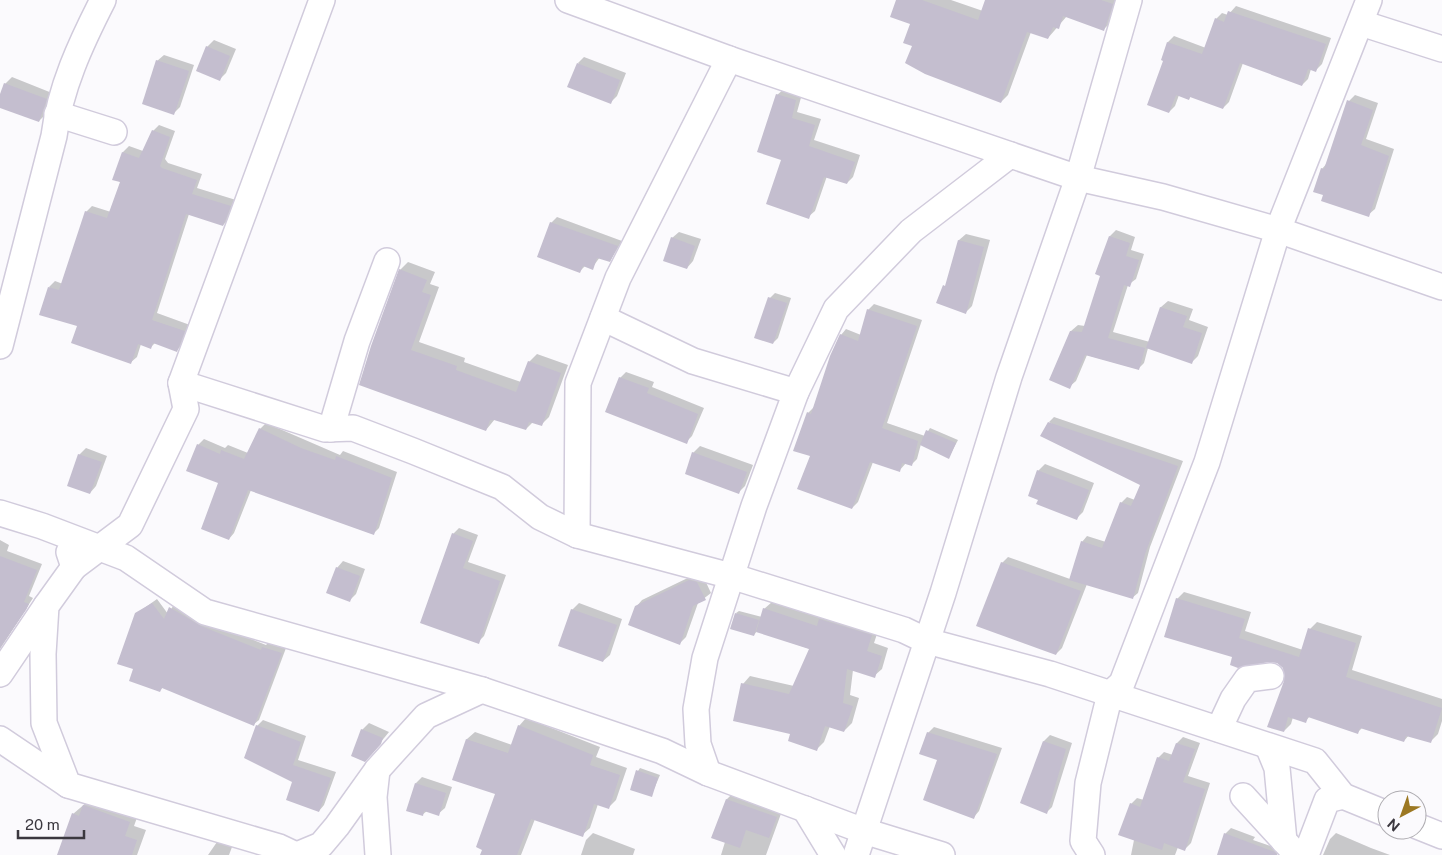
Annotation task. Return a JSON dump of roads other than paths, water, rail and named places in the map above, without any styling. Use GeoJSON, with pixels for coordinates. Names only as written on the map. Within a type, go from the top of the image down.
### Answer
{"type":"FeatureCollection","features":[{"type":"Feature","properties":{"kind":"street"},"geometry":{"type":"LineString","coordinates":[[0,346],[49,154],[57,114],[87,32],[103,0]]}},
{"type":"Feature","properties":{"kind":"street"},"geometry":{"type":"LineString","coordinates":[[0,674],[74,566],[130,525],[186,409],[181,383],[322,0]]}},
{"type":"Feature","properties":{"kind":"street"},"geometry":{"type":"LineString","coordinates":[[568,0],[729,59],[1078,178],[1163,197],[1278,230],[1442,287]]}},
{"type":"Feature","properties":{"kind":"street"},"geometry":{"type":"LineString","coordinates":[[856,855],[943,593],[1009,377],[1078,178],[1129,0]]}},
{"type":"Feature","properties":{"kind":"street"},"geometry":{"type":"LineString","coordinates":[[1092,855],[1083,841],[1088,783],[1110,694],[1122,683],[1207,462],[1278,230],[1365,11],[1442,49]]}},
{"type":"Feature","properties":{"kind":"street"},"geometry":{"type":"LineString","coordinates":[[577,535],[578,383],[618,278],[729,59]]}},
{"type":"Feature","properties":{"kind":"street"},"geometry":{"type":"LineString","coordinates":[[57,114],[114,132]]}},
{"type":"Feature","properties":{"kind":"street"},"geometry":{"type":"LineString","coordinates":[[708,773],[698,744],[696,709],[705,658],[731,576],[796,392],[836,308],[911,231],[1010,155]]}},
{"type":"Feature","properties":{"kind":"street"},"geometry":{"type":"LineString","coordinates":[[331,429],[357,341],[388,261]]}},
{"type":"Feature","properties":{"kind":"street"},"geometry":{"type":"LineString","coordinates":[[603,318],[693,361],[796,392]]}},
{"type":"Feature","properties":{"kind":"street"},"geometry":{"type":"LineString","coordinates":[[181,383],[324,429],[353,428],[502,487],[540,517],[577,535],[731,576],[904,630],[927,640],[1110,694],[1315,761],[1343,796],[1377,810]]}},
{"type":"Feature","properties":{"kind":"street"},"geometry":{"type":"LineString","coordinates":[[0,514],[62,534],[126,558],[205,612],[482,690],[662,751],[708,773],[864,831],[942,855]]}},
{"type":"Feature","properties":{"kind":"street"},"geometry":{"type":"LineString","coordinates":[[62,534],[74,566]]}},
{"type":"Feature","properties":{"kind":"street"},"geometry":{"type":"LineString","coordinates":[[46,606],[43,654],[44,723],[68,784]]}},
{"type":"Feature","properties":{"kind":"street"},"geometry":{"type":"LineString","coordinates":[[1218,729],[1232,699],[1248,679],[1271,676]]}},
{"type":"Feature","properties":{"kind":"street"},"geometry":{"type":"LineString","coordinates":[[0,739],[68,784],[278,847],[296,855],[321,845],[377,770],[426,716],[482,690]]}},
{"type":"Feature","properties":{"kind":"street"},"geometry":{"type":"LineString","coordinates":[[1268,746],[1277,768],[1290,848]]}},
{"type":"Feature","properties":{"kind":"street"},"geometry":{"type":"LineString","coordinates":[[377,770],[374,797],[378,855]]}},
{"type":"Feature","properties":{"kind":"street"},"geometry":{"type":"LineString","coordinates":[[1243,796],[1290,848]]}},
{"type":"Feature","properties":{"kind":"street"},"geometry":{"type":"LineString","coordinates":[[1306,855],[1327,800],[1343,796]]}},
{"type":"Feature","properties":{"kind":"street"},"geometry":{"type":"LineString","coordinates":[[805,809],[833,855]]}},
{"type":"Feature","properties":{"kind":"street"},"geometry":{"type":"LineString","coordinates":[[1427,830],[1442,836]]}}]}
